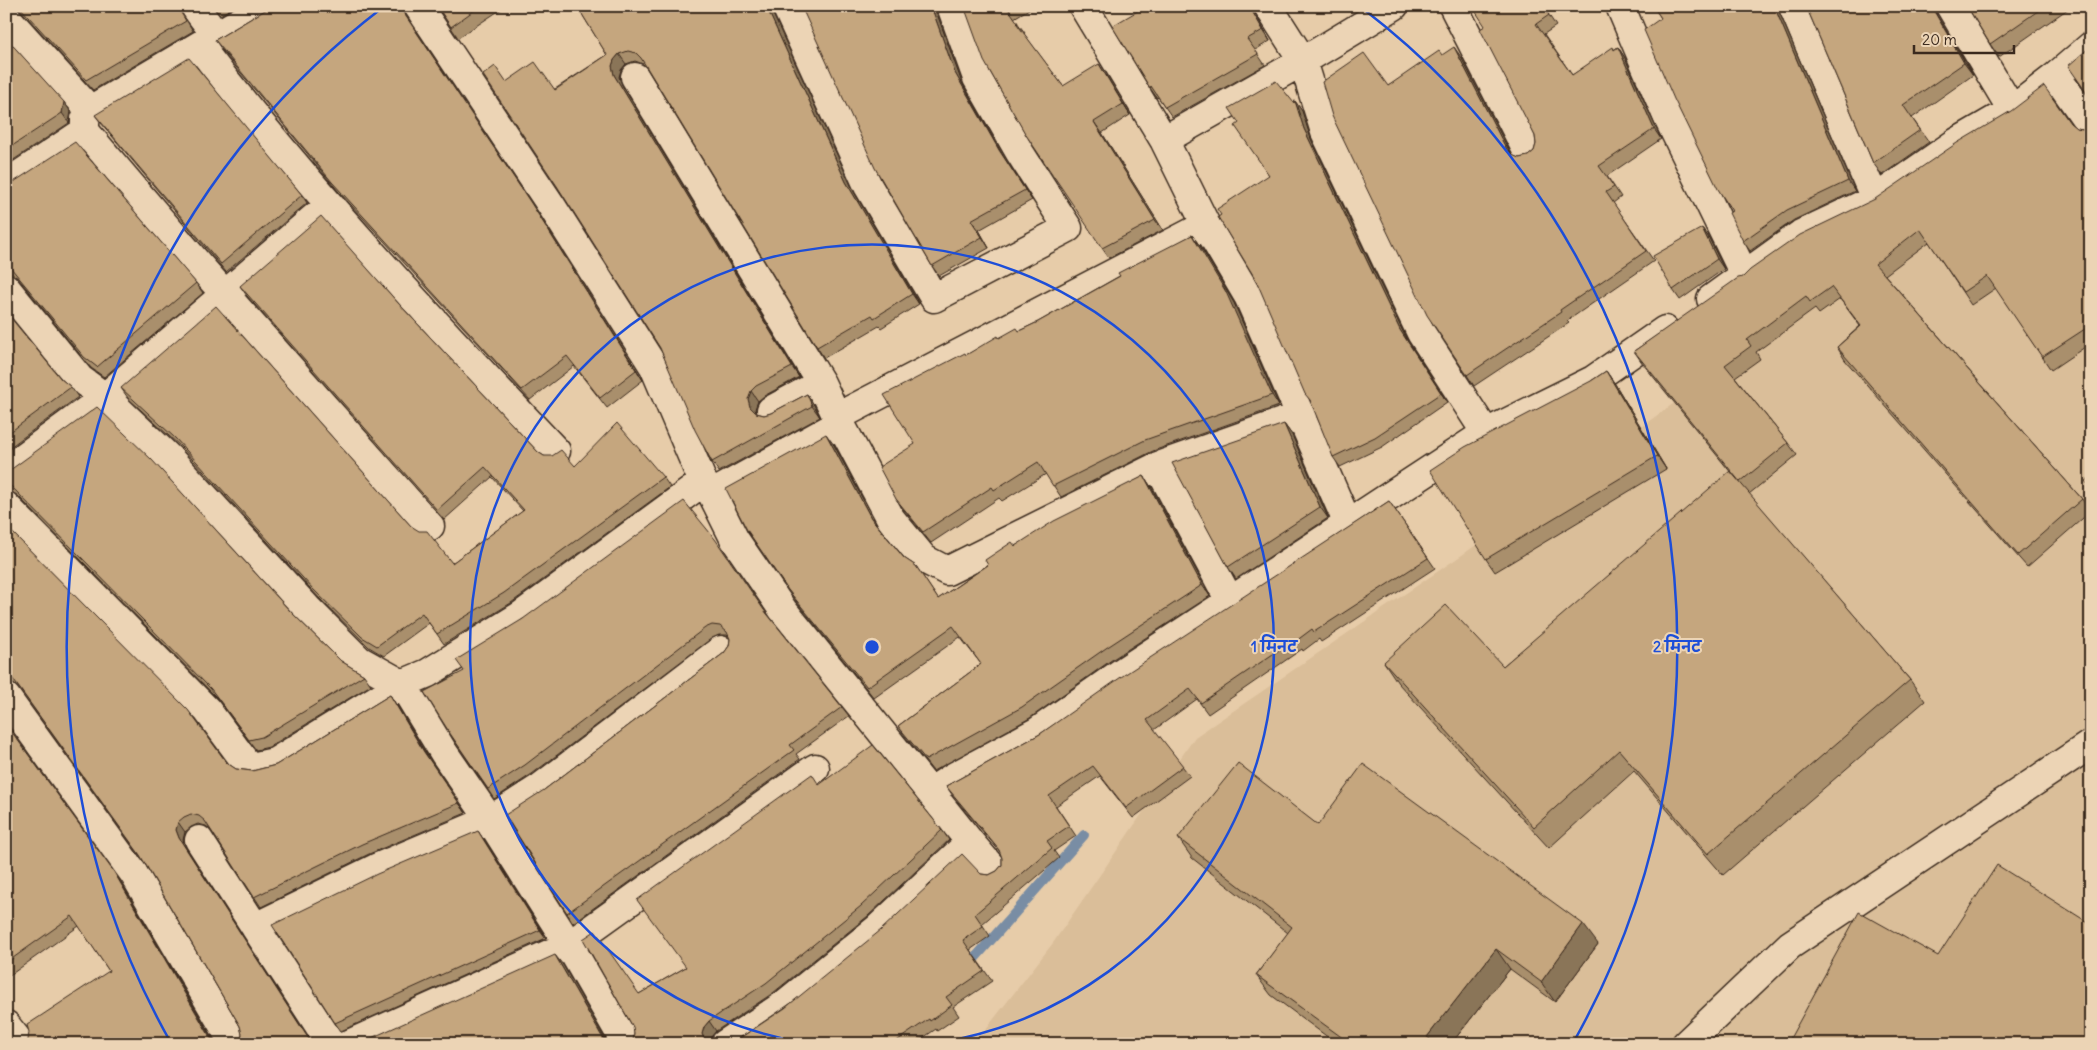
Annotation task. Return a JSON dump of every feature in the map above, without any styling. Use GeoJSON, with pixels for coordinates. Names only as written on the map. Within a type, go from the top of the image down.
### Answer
{"type":"FeatureCollection","features":[{"type":"Feature","properties":{"kind":"street"},"geometry":{"type":"LineString","coordinates":[[194,6],[208,40],[255,119],[329,205],[460,350],[556,451]]}},
{"type":"Feature","properties":{"kind":"street"},"geometry":{"type":"LineString","coordinates":[[6,184],[88,120],[208,40],[266,6]]}},
{"type":"Feature","properties":{"kind":"street"},"geometry":{"type":"LineString","coordinates":[[418,6],[551,205],[654,367],[707,488],[735,540],[783,610],[994,870]]}},
{"type":"Feature","properties":{"kind":"street"},"geometry":{"type":"LineString","coordinates":[[786,6],[868,186],[934,298],[1068,228],[1020,152],[977,78],[951,6]]}},
{"type":"Feature","properties":{"kind":"street"},"geometry":{"type":"LineString","coordinates":[[1083,6],[1164,140],[1206,225],[1248,296],[1302,415],[1348,524]]}},
{"type":"Feature","properties":{"kind":"street"},"geometry":{"type":"LineString","coordinates":[[1268,6],[1303,61],[1325,132],[1421,334],[1486,433]]}},
{"type":"Feature","properties":{"kind":"street"},"geometry":{"type":"LineString","coordinates":[[1164,140],[1303,61],[1394,6]]}},
{"type":"Feature","properties":{"kind":"street"},"geometry":{"type":"LineString","coordinates":[[1453,6],[1528,153]]}},
{"type":"Feature","properties":{"kind":"street"},"geometry":{"type":"LineString","coordinates":[[1620,6],[1667,116],[1744,276]]}},
{"type":"Feature","properties":{"kind":"street"},"geometry":{"type":"LineString","coordinates":[[1792,6],[1875,199]]}},
{"type":"Feature","properties":{"kind":"street"},"geometry":{"type":"LineString","coordinates":[[1950,6],[2012,110]]}},
{"type":"Feature","properties":{"kind":"street"},"geometry":{"type":"LineString","coordinates":[[6,17],[225,294],[430,526]]}},
{"type":"Feature","properties":{"kind":"street"},"geometry":{"type":"LineString","coordinates":[[930,792],[953,777],[1038,731],[1122,672],[1486,433],[1593,380],[1744,276],[1801,234],[1875,199],[1957,142],[2012,110],[2091,46]]}},
{"type":"Feature","properties":{"kind":"street"},"geometry":{"type":"LineString","coordinates":[[2056,76],[2091,126]]}},
{"type":"Feature","properties":{"kind":"street"},"geometry":{"type":"LineString","coordinates":[[636,77],[821,383],[838,420],[891,519],[924,559],[946,571],[1158,466],[1302,415]]}},
{"type":"Feature","properties":{"kind":"street"},"geometry":{"type":"LineString","coordinates":[[6,470],[104,397],[329,205]]}},
{"type":"Feature","properties":{"kind":"street"},"geometry":{"type":"LineString","coordinates":[[6,506],[207,710],[247,764],[256,766],[275,762],[402,684],[428,673],[520,616],[707,488],[1206,225]]}},
{"type":"Feature","properties":{"kind":"street"},"geometry":{"type":"LineString","coordinates":[[6,288],[80,379],[104,397],[170,459],[309,610],[359,660],[402,684],[569,945],[626,1044]]}},
{"type":"Feature","properties":{"kind":"street"},"geometry":{"type":"LineString","coordinates":[[771,410],[821,383]]}},
{"type":"Feature","properties":{"kind":"street"},"geometry":{"type":"LineString","coordinates":[[1158,466],[1230,601]]}},
{"type":"Feature","properties":{"kind":"street"},"geometry":{"type":"LineString","coordinates":[[255,927],[376,868],[490,820],[542,787],[721,650]]}},
{"type":"Feature","properties":{"kind":"street"},"geometry":{"type":"LineString","coordinates":[[6,698],[134,874],[234,1044]]}},
{"type":"Feature","properties":{"kind":"street"},"geometry":{"type":"LineString","coordinates":[[1686,1044],[1790,945],[2091,744]]}},
{"type":"Feature","properties":{"kind":"street"},"geometry":{"type":"LineString","coordinates":[[349,1044],[569,945],[815,768]]}},
{"type":"Feature","properties":{"kind":"street"},"geometry":{"type":"LineString","coordinates":[[199,840],[331,1044]]}},
{"type":"Feature","properties":{"kind":"street"},"geometry":{"type":"LineString","coordinates":[[725,1044],[782,1006],[878,928],[970,842]]}},
{"type":"Feature","properties":{"kind":"street"},"geometry":{"type":"LineString","coordinates":[[6,1025],[21,1044]]}},
{"type":"Feature","properties":{"kind":"shaded area"},"geometry":{"type":"Polygon","coordinates":[[[2004,167],[2091,289],[2091,1044],[985,1044],[979,1038],[1053,943],[1195,737],[1462,555],[2004,167]]]}},
{"type":"Feature","properties":{"kind":"building"},"geometry":{"type":"Polygon","coordinates":[[[19,6],[177,6],[186,21],[86,80],[19,6]]]}},
{"type":"Feature","properties":{"kind":"building"},"geometry":{"type":"Polygon","coordinates":[[[270,6],[399,6],[531,203],[636,370],[600,398],[567,356],[522,390],[332,182],[215,40],[270,6]]]}},
{"type":"Feature","properties":{"kind":"building"},"geometry":{"type":"Polygon","coordinates":[[[437,6],[480,6],[451,27],[437,6]]]}},
{"type":"Feature","properties":{"kind":"building"},"geometry":{"type":"Polygon","coordinates":[[[577,6],[766,6],[846,182],[912,294],[874,318],[872,315],[817,347],[641,58],[636,53],[628,51],[619,54],[612,66],[614,75],[792,367],[756,386],[751,391],[748,399],[750,407],[756,413],[764,415],[807,394],[812,406],[712,462],[695,430],[660,348],[557,186],[483,75],[495,66],[506,82],[535,62],[555,90],[607,55],[577,6]]]}},
{"type":"Feature","properties":{"kind":"building"},"geometry":{"type":"Polygon","coordinates":[[[801,6],[931,6],[955,73],[999,150],[1025,190],[971,220],[982,237],[932,266],[875,168],[801,6]]]}},
{"type":"Feature","properties":{"kind":"building"},"geometry":{"type":"Polygon","coordinates":[[[964,6],[1009,6],[1007,7],[1017,24],[1063,86],[1099,64],[1123,104],[1094,122],[1155,220],[1102,248],[1026,135],[984,61],[964,6]]]}},
{"type":"Feature","properties":{"kind":"building"},"geometry":{"type":"Polygon","coordinates":[[[1146,6],[1249,6],[1263,30],[1247,39],[1258,54],[1165,107],[1151,86],[1150,88],[1112,26],[1146,6]]]}},
{"type":"Feature","properties":{"kind":"building"},"geometry":{"type":"Polygon","coordinates":[[[1472,6],[1543,6],[1549,15],[1536,24],[1572,75],[1613,47],[1614,50],[1618,47],[1654,129],[1599,166],[1614,187],[1606,192],[1646,251],[1560,310],[1561,312],[1467,375],[1427,315],[1332,116],[1322,82],[1364,53],[1388,86],[1439,51],[1442,55],[1454,47],[1507,150],[1519,158],[1528,156],[1534,151],[1536,144],[1535,136],[1480,29],[1485,26],[1472,6]]]}},
{"type":"Feature","properties":{"kind":"building"},"geometry":{"type":"Polygon","coordinates":[[[1653,6],[1774,6],[1848,181],[1787,210],[1743,241],[1729,213],[1732,211],[1718,189],[1674,99],[1644,30],[1661,18],[1653,6]]]}},
{"type":"Feature","properties":{"kind":"building"},"geometry":{"type":"Polygon","coordinates":[[[1806,6],[1931,6],[1964,63],[1903,105],[1920,130],[1873,163],[1806,6]]]}},
{"type":"Feature","properties":{"kind":"building"},"geometry":{"type":"Polygon","coordinates":[[[1967,6],[2045,6],[1990,44],[1967,6]]]}},
{"type":"Feature","properties":{"kind":"building"},"geometry":{"type":"Polygon","coordinates":[[[6,38],[64,102],[62,113],[6,150],[6,38]]]}},
{"type":"Feature","properties":{"kind":"building"},"geometry":{"type":"Polygon","coordinates":[[[2091,46],[2091,99],[2068,66],[2091,46]]]}},
{"type":"Feature","properties":{"kind":"building"},"geometry":{"type":"Polygon","coordinates":[[[189,58],[302,195],[221,264],[95,115],[189,58]]]}},
{"type":"Feature","properties":{"kind":"building"},"geometry":{"type":"Polygon","coordinates":[[[1276,81],[1294,103],[1295,101],[1304,129],[1400,330],[1441,393],[1375,437],[1333,457],[1310,400],[1305,394],[1256,280],[1218,217],[1221,215],[1217,209],[1269,175],[1235,126],[1239,123],[1229,108],[1276,81]]]}},
{"type":"Feature","properties":{"kind":"building"},"geometry":{"type":"Polygon","coordinates":[[[2044,86],[2070,123],[2076,128],[2083,129],[2091,126],[2091,325],[2042,357],[1987,276],[1963,292],[1920,229],[1875,264],[2082,499],[2018,555],[1837,347],[1861,326],[1831,287],[1810,302],[1806,296],[1747,340],[1751,346],[1725,365],[1788,443],[1740,482],[1634,351],[1738,278],[1743,277],[1800,235],[1875,199],[1957,143],[2011,111],[2044,86]]]}},
{"type":"Feature","properties":{"kind":"building"},"geometry":{"type":"Polygon","coordinates":[[[75,142],[196,283],[97,367],[84,357],[11,268],[6,265],[6,187],[75,142]]]}},
{"type":"Feature","properties":{"kind":"building"},"geometry":{"type":"Polygon","coordinates":[[[321,216],[399,304],[538,452],[544,456],[552,456],[561,450],[575,466],[617,423],[663,477],[504,593],[437,634],[422,613],[377,646],[362,637],[313,589],[175,438],[121,388],[216,306],[411,526],[419,531],[427,531],[452,563],[524,510],[485,467],[437,510],[240,286],[321,216]]]}},
{"type":"Feature","properties":{"kind":"building"},"geometry":{"type":"Polygon","coordinates":[[[1702,228],[1717,259],[1673,290],[1653,256],[1702,228]]]}},
{"type":"Feature","properties":{"kind":"building"},"geometry":{"type":"Polygon","coordinates":[[[1192,235],[1226,292],[1272,395],[1145,440],[1053,486],[1038,462],[994,490],[992,487],[923,532],[896,499],[879,467],[915,444],[884,395],[965,353],[966,355],[998,336],[999,338],[1017,328],[1019,331],[1038,322],[1120,276],[1118,273],[1192,235]]]}},
{"type":"Feature","properties":{"kind":"building"},"geometry":{"type":"Polygon","coordinates":[[[6,312],[61,379],[71,387],[6,435],[6,312]]]}},
{"type":"Feature","properties":{"kind":"building"},"geometry":{"type":"Polygon","coordinates":[[[1606,371],[1657,456],[1486,559],[1430,470],[1465,447],[1591,381],[1606,371]]]}},
{"type":"Feature","properties":{"kind":"building"},"geometry":{"type":"Polygon","coordinates":[[[97,407],[152,460],[290,611],[341,661],[364,675],[262,737],[249,740],[211,689],[6,483],[6,473],[97,407]]]}},
{"type":"Feature","properties":{"kind":"building"},"geometry":{"type":"Polygon","coordinates":[[[1284,424],[1320,507],[1228,567],[1172,463],[1284,424]]]}},
{"type":"Feature","properties":{"kind":"building"},"geometry":{"type":"Polygon","coordinates":[[[826,434],[871,518],[904,558],[916,566],[938,599],[988,565],[985,560],[1012,542],[1015,546],[1054,521],[1144,476],[1202,585],[1106,648],[1022,707],[926,760],[898,726],[981,664],[953,626],[867,687],[788,590],[747,530],[726,489],[826,434]]]}},
{"type":"Feature","properties":{"kind":"building"},"geometry":{"type":"Polygon","coordinates":[[[1730,471],[1910,680],[1708,854],[1619,750],[1534,827],[1384,662],[1446,605],[1503,666],[1730,471]]]}},
{"type":"Feature","properties":{"kind":"building"},"geometry":{"type":"Polygon","coordinates":[[[2091,477],[2091,489],[2085,481],[2091,477]]]}},
{"type":"Feature","properties":{"kind":"building"},"geometry":{"type":"Polygon","coordinates":[[[684,501],[715,539],[764,610],[842,707],[790,745],[794,750],[567,913],[505,815],[544,790],[724,653],[729,646],[730,639],[727,632],[720,626],[712,625],[705,628],[525,765],[488,789],[424,692],[464,671],[456,660],[523,619],[684,501]]]}},
{"type":"Feature","properties":{"kind":"building"},"geometry":{"type":"Polygon","coordinates":[[[1389,501],[1428,558],[1314,632],[1312,629],[1296,641],[1295,639],[1201,703],[1190,689],[1147,720],[1183,766],[1126,808],[1093,766],[1049,796],[1069,826],[1047,841],[1052,848],[975,914],[983,926],[963,940],[984,971],[946,997],[952,1005],[892,1044],[731,1044],[785,1008],[881,930],[962,854],[981,874],[989,875],[997,871],[1002,865],[999,850],[946,786],[1040,734],[1124,675],[1389,501]]]}},
{"type":"Feature","properties":{"kind":"building"},"geometry":{"type":"Polygon","coordinates":[[[6,526],[188,710],[227,763],[236,769],[252,771],[276,765],[390,695],[424,752],[459,803],[362,844],[254,897],[205,821],[199,816],[191,814],[178,822],[176,830],[179,838],[312,1044],[238,1044],[241,1041],[242,1034],[240,1026],[140,855],[12,678],[6,674],[6,526]]]}},
{"type":"Feature","properties":{"kind":"building"},"geometry":{"type":"Polygon","coordinates":[[[6,724],[114,872],[215,1044],[26,1044],[29,1032],[27,1025],[109,971],[72,916],[6,963],[6,724]]]}},
{"type":"Feature","properties":{"kind":"building"},"geometry":{"type":"Polygon","coordinates":[[[873,745],[942,830],[861,906],[766,983],[709,1021],[704,1027],[702,1034],[706,1044],[630,1044],[633,1041],[633,1027],[583,939],[595,931],[639,994],[686,967],[637,900],[812,774],[819,785],[873,745]]]}},
{"type":"Feature","properties":{"kind":"building"},"geometry":{"type":"Polygon","coordinates":[[[1238,763],[1318,825],[1363,764],[1583,924],[1541,982],[1496,949],[1427,1037],[1430,1039],[1426,1044],[1351,1044],[1256,975],[1292,927],[1178,838],[1238,763]]]}},
{"type":"Feature","properties":{"kind":"building"},"geometry":{"type":"Polygon","coordinates":[[[478,831],[540,930],[335,1023],[272,925],[377,874],[478,831]]]}},
{"type":"Feature","properties":{"kind":"building"},"geometry":{"type":"Polygon","coordinates":[[[1997,865],[2089,923],[2091,920],[2091,1044],[1787,1044],[1859,912],[1938,956],[1997,865]]]}},
{"type":"Feature","properties":{"kind":"building"},"geometry":{"type":"Polygon","coordinates":[[[555,955],[605,1042],[608,1044],[358,1044],[555,955]]]}},
{"type":"Feature","properties":{"kind":"waterway"},"geometry":{"type":"LineString","coordinates":[[967,967],[1084,835]]}}]}
